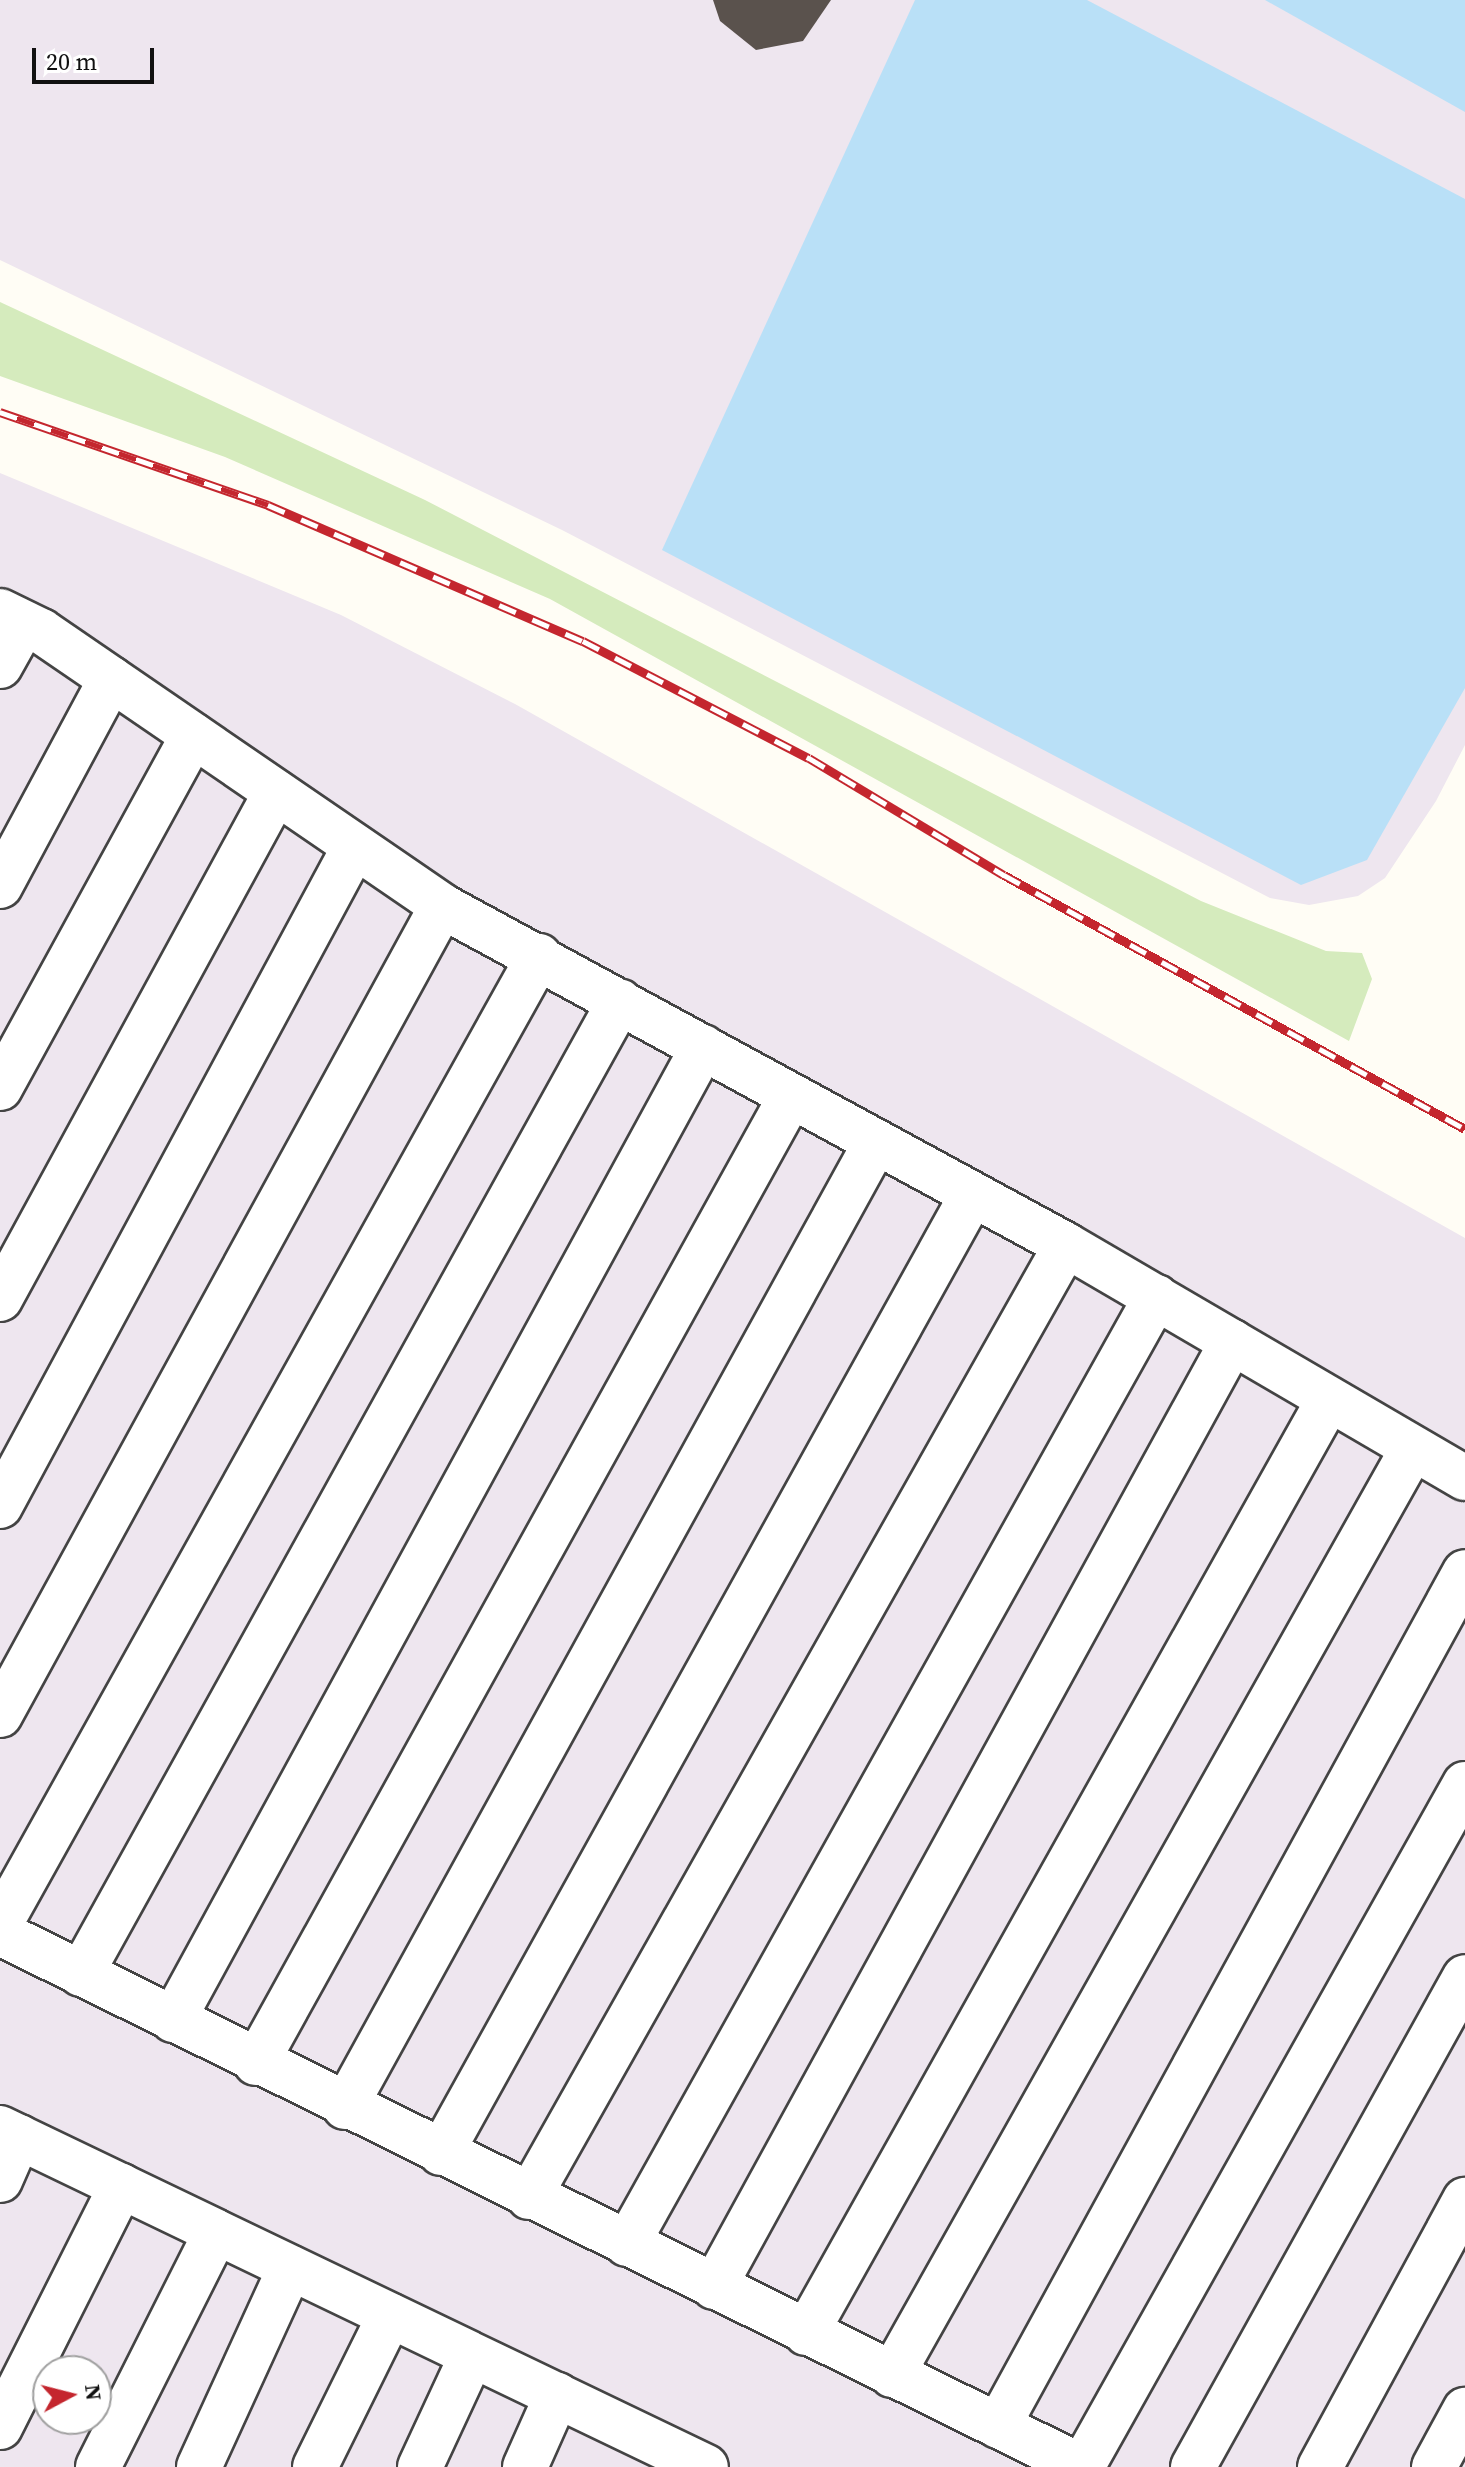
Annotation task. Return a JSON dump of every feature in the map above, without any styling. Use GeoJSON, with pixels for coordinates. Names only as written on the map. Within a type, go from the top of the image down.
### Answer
{"type":"FeatureCollection","features":[{"type":"Feature","properties":{"kind":"lane"},"geometry":{"type":"LineString","coordinates":[[0,666],[12,617],[111,679],[442,906],[539,956],[971,1197],[1066,1245],[1465,1478]]}},
{"type":"Feature","properties":{"kind":"lane"},"geometry":{"type":"LineString","coordinates":[[0,886],[111,679]]}},
{"type":"Feature","properties":{"kind":"lane"},"geometry":{"type":"LineString","coordinates":[[0,1088],[193,735]]}},
{"type":"Feature","properties":{"kind":"lane"},"geometry":{"type":"LineString","coordinates":[[0,1299],[276,792]]}},
{"type":"Feature","properties":{"kind":"lane"},"geometry":{"type":"LineString","coordinates":[[0,1506],[355,846]]}},
{"type":"Feature","properties":{"kind":"lane"},"geometry":{"type":"LineString","coordinates":[[0,1715],[442,906]]}},
{"type":"Feature","properties":{"kind":"lane"},"geometry":{"type":"LineString","coordinates":[[0,1924],[539,956]]}},
{"type":"Feature","properties":{"kind":"lane"},"geometry":{"type":"LineString","coordinates":[[81,1974],[620,1001]]}},
{"type":"Feature","properties":{"kind":"lane"},"geometry":{"type":"LineString","coordinates":[[173,2020],[703,1047]]}},
{"type":"Feature","properties":{"kind":"lane"},"geometry":{"type":"LineString","coordinates":[[256,2063],[791,1096]]}},
{"type":"Feature","properties":{"kind":"lane"},"geometry":{"type":"LineString","coordinates":[[345,2107],[876,1142]]}},
{"type":"Feature","properties":{"kind":"lane"},"geometry":{"type":"LineString","coordinates":[[441,2153],[971,1197]]}},
{"type":"Feature","properties":{"kind":"lane"},"geometry":{"type":"LineString","coordinates":[[529,2197],[1066,1245]]}},
{"type":"Feature","properties":{"kind":"lane"},"geometry":{"type":"LineString","coordinates":[[627,2244],[1156,1297]]}},
{"type":"Feature","properties":{"kind":"lane"},"geometry":{"type":"LineString","coordinates":[[714,2287],[1232,1342]]}},
{"type":"Feature","properties":{"kind":"lane"},"geometry":{"type":"LineString","coordinates":[[806,2333],[1329,1399]]}},
{"type":"Feature","properties":{"kind":"lane"},"geometry":{"type":"LineString","coordinates":[[892,2375],[1413,1448]]}},
{"type":"Feature","properties":{"kind":"lane"},"geometry":{"type":"LineString","coordinates":[[998,2426],[1465,1572]]}},
{"type":"Feature","properties":{"kind":"lane"},"geometry":{"type":"LineString","coordinates":[[0,1933],[345,2107],[1082,2467],[1465,1784]]}},
{"type":"Feature","properties":{"kind":"lane"},"geometry":{"type":"LineString","coordinates":[[1193,2467],[1465,1977]]}},
{"type":"Feature","properties":{"kind":"lane"},"geometry":{"type":"LineString","coordinates":[[0,2180],[10,2133],[557,2395],[679,2461]]}},
{"type":"Feature","properties":{"kind":"lane"},"geometry":{"type":"LineString","coordinates":[[0,2427],[121,2186]]}},
{"type":"Feature","properties":{"kind":"lane"},"geometry":{"type":"LineString","coordinates":[[1320,2467],[1465,2200]]}},
{"type":"Feature","properties":{"kind":"lane"},"geometry":{"type":"LineString","coordinates":[[98,2467],[216,2232]]}},
{"type":"Feature","properties":{"kind":"lane"},"geometry":{"type":"LineString","coordinates":[[199,2467],[290,2268]]}},
{"type":"Feature","properties":{"kind":"lane"},"geometry":{"type":"LineString","coordinates":[[315,2467],[390,2315]]}},
{"type":"Feature","properties":{"kind":"lane"},"geometry":{"type":"LineString","coordinates":[[420,2467],[472,2355]]}},
{"type":"Feature","properties":{"kind":"lane"},"geometry":{"type":"LineString","coordinates":[[525,2467],[557,2395]]}},
{"type":"Feature","properties":{"kind":"lane"},"geometry":{"type":"LineString","coordinates":[[1434,2467],[1465,2410]]}},
{"type":"Feature","properties":{"kind":"shaded area"},"geometry":{"type":"Polygon","coordinates":[[[0,0],[1465,0],[1465,745],[1436,801],[1385,878],[1358,896],[1309,905],[1270,898],[562,530],[0,260],[0,0]]]}},
{"type":"Feature","properties":{"kind":"shaded area"},"geometry":{"type":"Polygon","coordinates":[[[0,473],[341,615],[515,704],[1465,1238],[1465,2467],[0,2467],[0,473]]]}},
{"type":"Feature","properties":{"kind":"green space"},"geometry":{"type":"Polygon","coordinates":[[[0,302],[425,500],[1201,901],[1326,951],[1362,953],[1372,979],[1349,1041],[550,599],[225,457],[0,376],[0,302]]]}},
{"type":"Feature","properties":{"kind":"water"},"geometry":{"type":"Polygon","coordinates":[[[915,0],[1087,0],[1465,199],[1465,688],[1367,860],[1301,885],[662,550],[915,0]]]}},
{"type":"Feature","properties":{"kind":"water"},"geometry":{"type":"Polygon","coordinates":[[[1265,0],[1465,0],[1465,112],[1265,0]]]}},
{"type":"Feature","properties":{"kind":"building"},"geometry":{"type":"Polygon","coordinates":[[[713,0],[831,0],[803,41],[756,50],[720,21],[713,0]]]}},
{"type":"Feature","properties":{"kind":"railway"},"geometry":{"type":"LineString","coordinates":[[0,412],[268,505],[583,641],[809,758],[1004,875],[1465,1129]]}}]}
